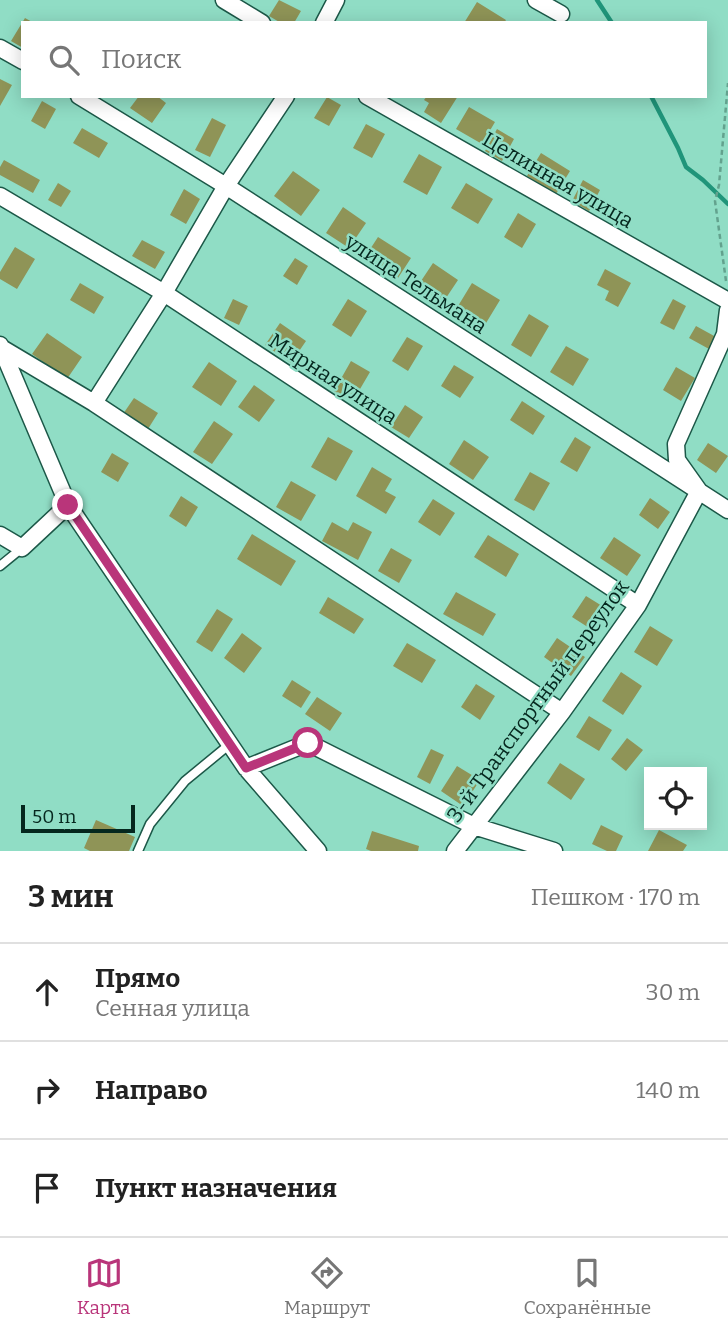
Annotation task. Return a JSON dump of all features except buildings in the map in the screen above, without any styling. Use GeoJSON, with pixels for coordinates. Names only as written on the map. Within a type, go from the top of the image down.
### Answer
{"type":"FeatureCollection","features":[{"type":"Feature","properties":{"kind":"street"},"geometry":{"type":"LineString","coordinates":[[224,0],[259,21]]}},
{"type":"Feature","properties":{"kind":"street"},"geometry":{"type":"LineString","coordinates":[[325,21],[336,0]]}},
{"type":"Feature","properties":{"kind":"street"},"geometry":{"type":"LineString","coordinates":[[536,0],[561,14]]}},
{"type":"Feature","properties":{"kind":"street"},"geometry":{"type":"LineString","coordinates":[[0,47],[21,60]]}},
{"type":"Feature","properties":{"kind":"street","name":"улица Тельмана"},"geometry":{"type":"LineString","coordinates":[[82,98],[226,186],[728,510]]}},
{"type":"Feature","properties":{"kind":"street"},"geometry":{"type":"LineString","coordinates":[[94,403],[164,293],[226,186],[285,98]]}},
{"type":"Feature","properties":{"kind":"street","name":"Целинная улица"},"geometry":{"type":"LineString","coordinates":[[371,98],[728,301]]}},
{"type":"Feature","properties":{"kind":"street","name":"Мирная улица"},"geometry":{"type":"LineString","coordinates":[[0,195],[164,293],[638,605]]}},
{"type":"Feature","properties":{"kind":"street"},"geometry":{"type":"LineString","coordinates":[[699,491],[677,460],[676,444],[725,334],[728,310]]}},
{"type":"Feature","properties":{"kind":"street"},"geometry":{"type":"LineString","coordinates":[[0,346],[94,403],[562,712]]}},
{"type":"Feature","properties":{"kind":"street"},"geometry":{"type":"LineString","coordinates":[[0,346],[68,505],[246,768],[318,851]]}},
{"type":"Feature","properties":{"kind":"street","name":"3-й Транспортный переулок"},"geometry":{"type":"LineString","coordinates":[[455,851],[562,712],[638,605],[699,491]]}},
{"type":"Feature","properties":{"kind":"street"},"geometry":{"type":"LineString","coordinates":[[0,535],[22,548],[68,505]]}},
{"type":"Feature","properties":{"kind":"street"},"geometry":{"type":"LineString","coordinates":[[246,768],[308,743],[474,826],[554,851]]}},
{"type":"Feature","properties":{"kind":"lane"},"geometry":{"type":"LineString","coordinates":[[0,566],[22,548]]}},
{"type":"Feature","properties":{"kind":"lane"},"geometry":{"type":"LineString","coordinates":[[138,851],[150,824],[185,781],[230,744]]}},
{"type":"Feature","properties":{"kind":"path"},"geometry":{"type":"LineString","coordinates":[[726,281],[715,201],[719,184],[728,83]]}},
{"type":"Feature","properties":{"kind":"waterway"},"geometry":{"type":"LineString","coordinates":[[597,0],[611,21]]}},
{"type":"Feature","properties":{"kind":"waterway"},"geometry":{"type":"LineString","coordinates":[[652,98],[686,167],[728,204]]}},
{"type":"Feature","properties":{"kind":"route"},"geometry":{"type":"LineString","coordinates":[[68,505],[246,768],[308,743]]}}]}
